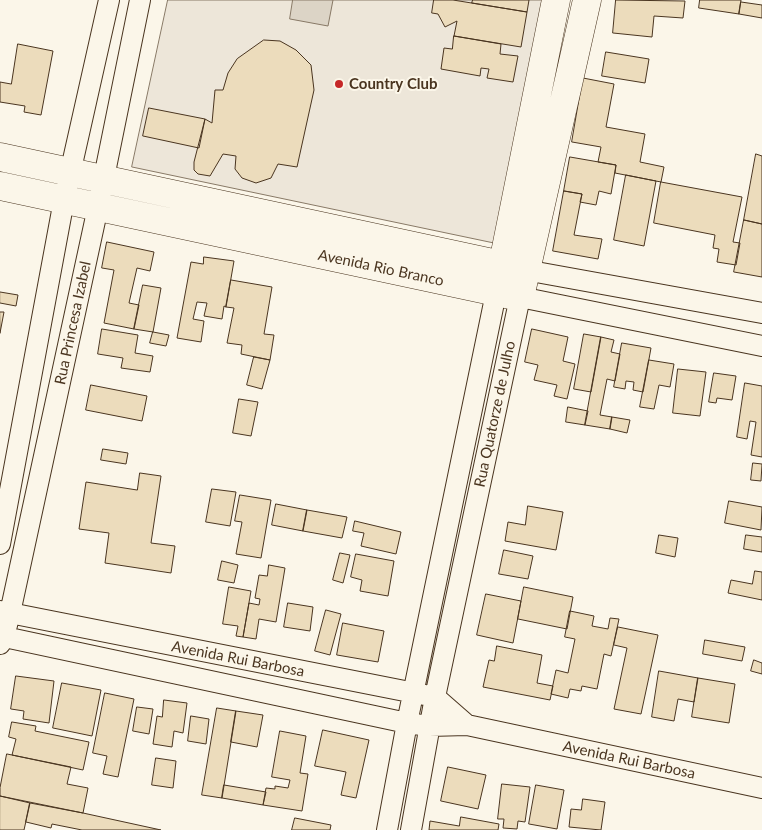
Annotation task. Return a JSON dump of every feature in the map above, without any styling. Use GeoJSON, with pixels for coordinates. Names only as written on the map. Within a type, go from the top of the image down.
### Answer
{"type":"FeatureCollection","features":[{"type":"Feature","properties":{"kind":"street","name":"Rua Princesa Izabel"},"geometry":{"type":"LineString","coordinates":[[0,544],[64,200],[109,0]]}},
{"type":"Feature","properties":{"kind":"street","name":"Rua Princesa Izabel"},"geometry":{"type":"LineString","coordinates":[[1,639],[5,612],[104,180],[140,0]]}},
{"type":"Feature","properties":{"kind":"street","name":"Rua Quatorze de Julho"},"geometry":{"type":"LineString","coordinates":[[514,267],[558,128],[586,0]]}},
{"type":"Feature","properties":{"kind":"street","name":"Rua Quatorze de Julho"},"geometry":{"type":"LineString","coordinates":[[387,830],[406,723],[514,267],[531,122],[554,10]]}},
{"type":"Feature","properties":{"kind":"street"},"geometry":{"type":"LineString","coordinates":[[554,10],[580,28]]}},
{"type":"Feature","properties":{"kind":"street"},"geometry":{"type":"LineString","coordinates":[[531,122],[558,128]]}},
{"type":"Feature","properties":{"kind":"street","name":"Avenida Rio Branco"},"geometry":{"type":"LineString","coordinates":[[0,157],[514,267],[762,313]]}},
{"type":"Feature","properties":{"kind":"street","name":"Avenida Rio Branco"},"geometry":{"type":"LineString","coordinates":[[0,186],[508,295],[762,346]]}},
{"type":"Feature","properties":{"kind":"street"},"geometry":{"type":"LineString","coordinates":[[197,228],[203,201]]}},
{"type":"Feature","properties":{"kind":"street"},"geometry":{"type":"LineString","coordinates":[[392,270],[397,242]]}},
{"type":"Feature","properties":{"kind":"street","name":"Rua Quatorze de Julho"},"geometry":{"type":"LineString","coordinates":[[411,830],[508,295]]}},
{"type":"Feature","properties":{"kind":"street","name":"Avenida Rui Barbosa"},"geometry":{"type":"LineString","coordinates":[[5,612],[435,697],[467,725]]}},
{"type":"Feature","properties":{"kind":"street","name":"Avenida Rui Barbosa"},"geometry":{"type":"LineString","coordinates":[[1,639],[406,723],[429,726],[467,725],[762,788]]}},
{"type":"Feature","properties":{"kind":"shaded area","name":"Country Club"},"geometry":{"type":"Polygon","coordinates":[[[168,0],[545,0],[494,243],[132,167],[168,0]]]}},
{"type":"Feature","properties":{"kind":"shaded area"},"geometry":{"type":"Polygon","coordinates":[[[293,0],[333,0],[328,26],[290,19],[293,0]]]}},
{"type":"Feature","properties":{"kind":"building"},"geometry":{"type":"Polygon","coordinates":[[[434,0],[453,0],[527,12],[521,47],[454,36],[457,21],[445,27],[438,14],[432,13],[434,0]]]}},
{"type":"Feature","properties":{"kind":"building"},"geometry":{"type":"Polygon","coordinates":[[[473,0],[529,0],[527,12],[472,3],[473,0]]]}},
{"type":"Feature","properties":{"kind":"building"},"geometry":{"type":"Polygon","coordinates":[[[616,0],[685,1],[683,18],[654,16],[652,37],[613,33],[616,0]]]}},
{"type":"Feature","properties":{"kind":"building"},"geometry":{"type":"Polygon","coordinates":[[[700,0],[741,0],[739,14],[699,8],[700,0]]]}},
{"type":"Feature","properties":{"kind":"building"},"geometry":{"type":"Polygon","coordinates":[[[741,2],[762,5],[762,18],[739,14],[741,2]]]}},
{"type":"Feature","properties":{"kind":"building"},"geometry":{"type":"Polygon","coordinates":[[[454,36],[501,44],[500,54],[518,56],[513,82],[487,78],[489,69],[481,68],[480,76],[441,69],[444,48],[452,49],[454,36]]]}},
{"type":"Feature","properties":{"kind":"building"},"geometry":{"type":"Polygon","coordinates":[[[264,40],[280,41],[296,50],[311,65],[314,90],[297,167],[278,164],[271,178],[256,183],[242,178],[235,169],[236,156],[223,154],[210,176],[198,174],[194,170],[194,162],[205,119],[212,123],[215,90],[223,90],[228,73],[237,59],[264,40]]]}},
{"type":"Feature","properties":{"kind":"building"},"geometry":{"type":"Polygon","coordinates":[[[18,44],[53,51],[41,115],[24,112],[25,106],[0,102],[0,82],[11,84],[18,44]]]}},
{"type":"Feature","properties":{"kind":"building"},"geometry":{"type":"Polygon","coordinates":[[[606,52],[649,59],[645,83],[602,76],[606,52]]]}},
{"type":"Feature","properties":{"kind":"building"},"geometry":{"type":"Polygon","coordinates":[[[583,78],[614,84],[606,127],[645,134],[640,162],[664,167],[661,182],[615,173],[616,165],[598,162],[601,147],[572,142],[583,78]]]}},
{"type":"Feature","properties":{"kind":"building"},"geometry":{"type":"Polygon","coordinates":[[[149,108],[205,119],[199,148],[143,136],[149,108]]]}},
{"type":"Feature","properties":{"kind":"building"},"geometry":{"type":"Polygon","coordinates":[[[756,154],[762,156],[762,224],[744,220],[756,154]]]}},
{"type":"Feature","properties":{"kind":"building"},"geometry":{"type":"Polygon","coordinates":[[[570,157],[616,165],[611,194],[599,191],[596,205],[580,202],[582,194],[564,191],[570,157]]]}},
{"type":"Feature","properties":{"kind":"building"},"geometry":{"type":"Polygon","coordinates":[[[626,175],[656,181],[644,246],[614,240],[626,175]]]}},
{"type":"Feature","properties":{"kind":"building"},"geometry":{"type":"Polygon","coordinates":[[[661,182],[742,197],[733,242],[740,243],[736,265],[717,262],[719,249],[713,248],[715,235],[654,223],[661,182]]]}},
{"type":"Feature","properties":{"kind":"building"},"geometry":{"type":"Polygon","coordinates":[[[564,191],[582,194],[574,235],[602,239],[598,259],[553,251],[564,191]]]}},
{"type":"Feature","properties":{"kind":"building"},"geometry":{"type":"Polygon","coordinates":[[[744,220],[762,224],[762,277],[734,272],[744,220]]]}},
{"type":"Feature","properties":{"kind":"building"},"geometry":{"type":"Polygon","coordinates":[[[107,242],[154,252],[150,271],[137,268],[129,303],[139,305],[134,329],[104,323],[114,270],[102,268],[107,242]]]}},
{"type":"Feature","properties":{"kind":"building"},"geometry":{"type":"Polygon","coordinates":[[[204,257],[234,261],[222,319],[204,316],[207,303],[197,302],[193,319],[204,321],[201,342],[177,338],[191,262],[203,264],[204,257]]]}},
{"type":"Feature","properties":{"kind":"building"},"geometry":{"type":"Polygon","coordinates":[[[231,280],[272,287],[264,334],[274,335],[270,360],[241,354],[242,345],[227,343],[234,308],[226,307],[231,280]]]}},
{"type":"Feature","properties":{"kind":"building"},"geometry":{"type":"Polygon","coordinates":[[[143,285],[161,288],[153,332],[134,329],[143,285]]]}},
{"type":"Feature","properties":{"kind":"building"},"geometry":{"type":"Polygon","coordinates":[[[0,292],[18,295],[16,306],[0,303],[0,292]]]}},
{"type":"Feature","properties":{"kind":"building"},"geometry":{"type":"Polygon","coordinates":[[[0,312],[4,312],[0,333],[0,312]]]}},
{"type":"Feature","properties":{"kind":"building"},"geometry":{"type":"Polygon","coordinates":[[[102,329],[138,335],[135,353],[153,356],[150,372],[121,368],[123,358],[98,354],[102,329]]]}},
{"type":"Feature","properties":{"kind":"building"},"geometry":{"type":"Polygon","coordinates":[[[532,329],[568,337],[563,361],[575,364],[567,399],[554,396],[557,385],[534,380],[538,365],[525,362],[532,329]]]}},
{"type":"Feature","properties":{"kind":"building"},"geometry":{"type":"Polygon","coordinates":[[[153,332],[169,335],[166,346],[150,343],[153,332]]]}},
{"type":"Feature","properties":{"kind":"building"},"geometry":{"type":"Polygon","coordinates":[[[584,334],[601,337],[591,392],[574,389],[584,334]]]}},
{"type":"Feature","properties":{"kind":"building"},"geometry":{"type":"Polygon","coordinates":[[[601,337],[614,340],[611,352],[620,354],[615,381],[607,379],[600,415],[612,417],[610,429],[585,425],[601,337]]]}},
{"type":"Feature","properties":{"kind":"building"},"geometry":{"type":"Polygon","coordinates":[[[622,343],[651,348],[643,392],[633,390],[634,382],[626,381],[625,389],[614,387],[622,343]]]}},
{"type":"Feature","properties":{"kind":"building"},"geometry":{"type":"Polygon","coordinates":[[[254,357],[270,360],[262,389],[247,385],[254,357]]]}},
{"type":"Feature","properties":{"kind":"building"},"geometry":{"type":"Polygon","coordinates":[[[649,360],[674,364],[670,387],[659,385],[654,409],[640,407],[649,360]]]}},
{"type":"Feature","properties":{"kind":"building"},"geometry":{"type":"Polygon","coordinates":[[[678,369],[706,372],[700,416],[673,413],[678,369]]]}},
{"type":"Feature","properties":{"kind":"building"},"geometry":{"type":"Polygon","coordinates":[[[714,373],[736,376],[732,400],[717,398],[716,403],[709,402],[714,373]]]}},
{"type":"Feature","properties":{"kind":"building"},"geometry":{"type":"Polygon","coordinates":[[[745,383],[762,386],[762,457],[751,455],[756,422],[750,421],[747,439],[737,437],[745,383]]]}},
{"type":"Feature","properties":{"kind":"building"},"geometry":{"type":"Polygon","coordinates":[[[91,385],[147,396],[142,421],[86,410],[91,385]]]}},
{"type":"Feature","properties":{"kind":"building"},"geometry":{"type":"Polygon","coordinates":[[[239,399],[258,402],[251,436],[233,433],[239,399]]]}},
{"type":"Feature","properties":{"kind":"building"},"geometry":{"type":"Polygon","coordinates":[[[568,407],[588,411],[585,425],[566,422],[568,407]]]}},
{"type":"Feature","properties":{"kind":"building"},"geometry":{"type":"Polygon","coordinates":[[[612,417],[630,420],[627,433],[610,429],[612,417]]]}},
{"type":"Feature","properties":{"kind":"building"},"geometry":{"type":"Polygon","coordinates":[[[103,449],[128,453],[126,464],[101,460],[103,449]]]}},
{"type":"Feature","properties":{"kind":"building"},"geometry":{"type":"Polygon","coordinates":[[[753,463],[762,464],[761,481],[751,480],[753,463]]]}},
{"type":"Feature","properties":{"kind":"building"},"geometry":{"type":"Polygon","coordinates":[[[140,473],[161,476],[151,543],[175,546],[171,573],[105,563],[109,533],[79,529],[86,482],[137,490],[140,473]]]}},
{"type":"Feature","properties":{"kind":"building"},"geometry":{"type":"Polygon","coordinates":[[[212,489],[236,492],[230,526],[206,522],[212,489]]]}},
{"type":"Feature","properties":{"kind":"building"},"geometry":{"type":"Polygon","coordinates":[[[240,495],[271,500],[261,558],[236,554],[242,522],[235,521],[240,495]]]}},
{"type":"Feature","properties":{"kind":"building"},"geometry":{"type":"Polygon","coordinates":[[[729,501],[762,507],[761,530],[725,523],[729,501]]]}},
{"type":"Feature","properties":{"kind":"building"},"geometry":{"type":"Polygon","coordinates":[[[276,504],[307,510],[303,531],[272,525],[276,504]]]}},
{"type":"Feature","properties":{"kind":"building"},"geometry":{"type":"Polygon","coordinates":[[[528,506],[563,512],[556,550],[505,541],[508,522],[525,525],[528,506]]]}},
{"type":"Feature","properties":{"kind":"building"},"geometry":{"type":"Polygon","coordinates":[[[307,510],[347,517],[342,538],[303,531],[307,510]]]}},
{"type":"Feature","properties":{"kind":"building"},"geometry":{"type":"Polygon","coordinates":[[[355,521],[401,532],[396,554],[361,546],[364,533],[353,531],[355,521]]]}},
{"type":"Feature","properties":{"kind":"building"},"geometry":{"type":"Polygon","coordinates":[[[659,535],[678,538],[675,557],[656,553],[659,535]]]}},
{"type":"Feature","properties":{"kind":"building"},"geometry":{"type":"Polygon","coordinates":[[[746,535],[762,537],[762,552],[744,549],[746,535]]]}},
{"type":"Feature","properties":{"kind":"building"},"geometry":{"type":"Polygon","coordinates":[[[504,550],[533,556],[528,579],[499,574],[504,550]]]}},
{"type":"Feature","properties":{"kind":"building"},"geometry":{"type":"Polygon","coordinates":[[[340,553],[350,555],[343,583],[333,580],[340,553]]]}},
{"type":"Feature","properties":{"kind":"building"},"geometry":{"type":"Polygon","coordinates":[[[356,554],[394,561],[388,596],[360,591],[362,580],[351,577],[356,554]]]}},
{"type":"Feature","properties":{"kind":"building"},"geometry":{"type":"Polygon","coordinates":[[[222,561],[238,565],[234,583],[218,580],[222,561]]]}},
{"type":"Feature","properties":{"kind":"building"},"geometry":{"type":"Polygon","coordinates":[[[269,565],[285,568],[276,622],[259,619],[256,639],[243,637],[249,603],[259,605],[260,599],[255,598],[259,575],[267,576],[269,565]]]}},
{"type":"Feature","properties":{"kind":"building"},"geometry":{"type":"Polygon","coordinates":[[[755,571],[762,572],[762,600],[728,593],[731,580],[752,584],[755,571]]]}},
{"type":"Feature","properties":{"kind":"building"},"geometry":{"type":"Polygon","coordinates":[[[229,587],[251,591],[243,637],[236,636],[238,626],[223,624],[229,587]]]}},
{"type":"Feature","properties":{"kind":"building"},"geometry":{"type":"Polygon","coordinates":[[[524,587],[573,597],[567,629],[518,619],[524,587]]]}},
{"type":"Feature","properties":{"kind":"building"},"geometry":{"type":"Polygon","coordinates":[[[486,594],[521,601],[513,643],[477,635],[486,594]]]}},
{"type":"Feature","properties":{"kind":"building"},"geometry":{"type":"Polygon","coordinates":[[[288,603],[313,607],[310,631],[284,627],[288,603]]]}},
{"type":"Feature","properties":{"kind":"building"},"geometry":{"type":"Polygon","coordinates":[[[326,610],[341,614],[330,655],[315,651],[326,610]]]}},
{"type":"Feature","properties":{"kind":"building"},"geometry":{"type":"Polygon","coordinates":[[[570,611],[594,616],[592,626],[608,629],[610,618],[619,619],[611,656],[604,654],[597,689],[582,686],[581,691],[570,689],[568,698],[551,694],[556,670],[568,673],[575,639],[565,637],[570,611]]]}},
{"type":"Feature","properties":{"kind":"building"},"geometry":{"type":"Polygon","coordinates":[[[343,623],[384,631],[378,662],[337,655],[343,623]]]}},
{"type":"Feature","properties":{"kind":"building"},"geometry":{"type":"Polygon","coordinates":[[[618,627],[658,635],[641,714],[614,709],[627,648],[614,645],[618,627]]]}},
{"type":"Feature","properties":{"kind":"building"},"geometry":{"type":"Polygon","coordinates":[[[705,640],[745,647],[742,661],[703,654],[705,640]]]}},
{"type":"Feature","properties":{"kind":"building"},"geometry":{"type":"Polygon","coordinates":[[[497,646],[542,655],[537,683],[553,686],[550,700],[483,687],[489,660],[494,661],[497,646]]]}},
{"type":"Feature","properties":{"kind":"building"},"geometry":{"type":"Polygon","coordinates":[[[754,660],[762,663],[762,674],[751,671],[754,660]]]}},
{"type":"Feature","properties":{"kind":"building"},"geometry":{"type":"Polygon","coordinates":[[[659,671],[698,678],[694,702],[678,699],[674,721],[652,717],[659,671]]]}},
{"type":"Feature","properties":{"kind":"building"},"geometry":{"type":"Polygon","coordinates":[[[16,676],[54,681],[49,723],[23,719],[24,711],[11,709],[16,676]]]}},
{"type":"Feature","properties":{"kind":"building"},"geometry":{"type":"Polygon","coordinates":[[[698,678],[735,684],[729,723],[692,717],[698,678]]]}},
{"type":"Feature","properties":{"kind":"building"},"geometry":{"type":"Polygon","coordinates":[[[62,683],[101,690],[92,736],[53,728],[62,683]]]}},
{"type":"Feature","properties":{"kind":"building"},"geometry":{"type":"Polygon","coordinates":[[[105,693],[134,699],[118,777],[103,774],[107,756],[93,753],[105,693]]]}},
{"type":"Feature","properties":{"kind":"building"},"geometry":{"type":"Polygon","coordinates":[[[164,700],[187,703],[183,733],[174,731],[172,747],[153,744],[157,716],[162,717],[164,700]]]}},
{"type":"Feature","properties":{"kind":"building"},"geometry":{"type":"Polygon","coordinates":[[[137,707],[153,709],[149,734],[133,731],[137,707]]]}},
{"type":"Feature","properties":{"kind":"building"},"geometry":{"type":"Polygon","coordinates":[[[217,708],[236,711],[222,798],[202,795],[217,708]]]}},
{"type":"Feature","properties":{"kind":"building"},"geometry":{"type":"Polygon","coordinates":[[[236,711],[263,715],[257,747],[231,742],[236,711]]]}},
{"type":"Feature","properties":{"kind":"building"},"geometry":{"type":"Polygon","coordinates":[[[191,716],[209,719],[206,744],[188,741],[191,716]]]}},
{"type":"Feature","properties":{"kind":"building"},"geometry":{"type":"Polygon","coordinates":[[[12,722],[36,726],[35,731],[89,742],[83,770],[12,755],[16,739],[9,737],[12,722]]]}},
{"type":"Feature","properties":{"kind":"building"},"geometry":{"type":"Polygon","coordinates":[[[323,730],[369,740],[356,798],[341,795],[346,772],[315,766],[323,730]]]}},
{"type":"Feature","properties":{"kind":"building"},"geometry":{"type":"Polygon","coordinates":[[[280,731],[306,736],[300,773],[308,774],[302,811],[263,805],[266,788],[275,789],[275,786],[288,788],[290,780],[272,777],[280,731]]]}},
{"type":"Feature","properties":{"kind":"building"},"geometry":{"type":"Polygon","coordinates":[[[7,754],[71,767],[67,784],[88,788],[83,813],[0,796],[7,754]]]}},
{"type":"Feature","properties":{"kind":"building"},"geometry":{"type":"Polygon","coordinates":[[[156,758],[176,761],[173,788],[152,785],[156,758]]]}},
{"type":"Feature","properties":{"kind":"building"},"geometry":{"type":"Polygon","coordinates":[[[448,767],[486,775],[478,809],[441,801],[448,767]]]}},
{"type":"Feature","properties":{"kind":"building"},"geometry":{"type":"Polygon","coordinates":[[[502,784],[530,787],[525,822],[518,821],[517,829],[503,828],[504,819],[498,819],[502,784]]]}},
{"type":"Feature","properties":{"kind":"building"},"geometry":{"type":"Polygon","coordinates":[[[224,785],[266,792],[263,805],[222,798],[224,785]]]}},
{"type":"Feature","properties":{"kind":"building"},"geometry":{"type":"Polygon","coordinates":[[[536,785],[564,790],[557,829],[529,824],[536,785]]]}},
{"type":"Feature","properties":{"kind":"building"},"geometry":{"type":"Polygon","coordinates":[[[0,796],[30,803],[24,830],[0,830],[0,796]]]}},
{"type":"Feature","properties":{"kind":"building"},"geometry":{"type":"Polygon","coordinates":[[[583,799],[605,802],[601,830],[569,827],[571,809],[581,810],[583,799]]]}},
{"type":"Feature","properties":{"kind":"building"},"geometry":{"type":"Polygon","coordinates":[[[30,803],[161,830],[82,830],[52,824],[51,828],[26,822],[30,803]]]}},
{"type":"Feature","properties":{"kind":"building"},"geometry":{"type":"Polygon","coordinates":[[[461,817],[499,824],[498,830],[429,830],[430,821],[459,826],[461,817]]]}},
{"type":"Feature","properties":{"kind":"building"},"geometry":{"type":"Polygon","coordinates":[[[295,818],[331,825],[330,830],[292,830],[295,818]]]}},
{"type":"Feature","properties":{"kind":"place","name":"Country Club"},"geometry":{"type":"Point","coordinates":[339,84]}}]}
